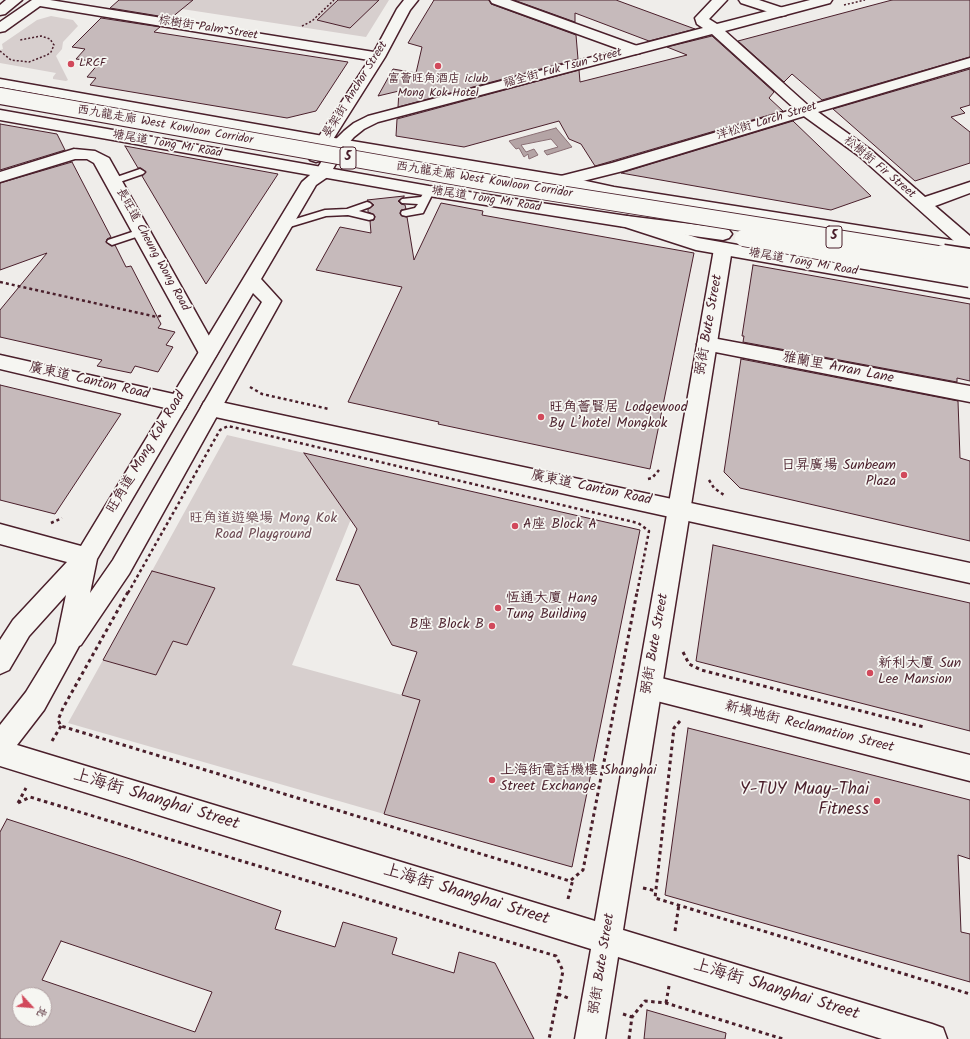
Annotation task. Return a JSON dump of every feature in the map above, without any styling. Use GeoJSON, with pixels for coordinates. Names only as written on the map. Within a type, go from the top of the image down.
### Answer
{"type":"FeatureCollection","features":[{"type":"Feature","properties":{"kind":"main road","name":"晏架街 Anchor Street"},"geometry":{"type":"LineString","coordinates":[[314,175],[324,141],[378,57],[404,9],[411,0]]}},
{"type":"Feature","properties":{"kind":"main road"},"geometry":{"type":"LineString","coordinates":[[498,0],[635,50]]}},
{"type":"Feature","properties":{"kind":"main road","name":"松樹街 Fir Street"},"geometry":{"type":"LineString","coordinates":[[720,0],[702,18],[704,24],[715,29],[806,111],[865,153],[970,246]]}},
{"type":"Feature","properties":{"kind":"main road"},"geometry":{"type":"LineString","coordinates":[[746,0],[781,12]]}},
{"type":"Feature","properties":{"kind":"main road","name":"福全街 Fuk Tsun Street"},"geometry":{"type":"LineString","coordinates":[[314,175],[340,144],[359,126],[373,119],[825,0]]}},
{"type":"Feature","properties":{"kind":"main road","name":"棕樹街 Palm Street"},"geometry":{"type":"LineString","coordinates":[[40,1],[378,57]]}},
{"type":"Feature","properties":{"kind":"main road"},"geometry":{"type":"LineString","coordinates":[[0,28],[40,1]]}},
{"type":"Feature","properties":{"kind":"main road","name":"洋松街 Larch Street"},"geometry":{"type":"LineString","coordinates":[[563,181],[617,167],[970,62]]}},
{"type":"Feature","properties":{"kind":"main road"},"geometry":{"type":"LineString","coordinates":[[0,83],[340,144],[563,181],[614,192],[970,249]]}},
{"type":"Feature","properties":{"kind":"main road","name":"西九龍走廊 West Kowloon Corridor"},"geometry":{"type":"LineString","coordinates":[[0,96],[499,184],[970,259]]}},
{"type":"Feature","properties":{"kind":"main road","name":"塘尾道 Tong Mi Road"},"geometry":{"type":"LineString","coordinates":[[0,115],[427,196],[627,222],[696,244],[723,242],[970,292]]}},
{"type":"Feature","properties":{"kind":"main road","name":"長旺道 Cheung Wong Road"},"geometry":{"type":"LineString","coordinates":[[0,177],[66,156],[89,154],[100,159],[114,181],[208,352]]}},
{"type":"Feature","properties":{"kind":"main road","name":"旺角道 Mong Kok Road"},"geometry":{"type":"LineString","coordinates":[[0,746],[34,701],[67,646],[86,557],[314,175]]}},
{"type":"Feature","properties":{"kind":"main road"},"geometry":{"type":"LineString","coordinates":[[922,204],[970,187]]}},
{"type":"Feature","properties":{"kind":"main road"},"geometry":{"type":"LineString","coordinates":[[723,242],[970,277]]}},
{"type":"Feature","properties":{"kind":"main road","name":"弼街 Bute Street"},"geometry":{"type":"LineString","coordinates":[[590,1039],[723,242]]}},
{"type":"Feature","properties":{"kind":"main road"},"geometry":{"type":"LineString","coordinates":[[67,646],[121,567],[272,301],[251,280]]}},
{"type":"Feature","properties":{"kind":"main road","name":"雅蘭里 Arran Lane"},"geometry":{"type":"LineString","coordinates":[[707,344],[970,394]]}},
{"type":"Feature","properties":{"kind":"main road","name":"廣東道 Canton Road"},"geometry":{"type":"LineString","coordinates":[[0,362],[178,403]]}},
{"type":"Feature","properties":{"kind":"main road","name":"廣東道 Canton Road"},"geometry":{"type":"LineString","coordinates":[[211,408],[679,508],[970,573]]}},
{"type":"Feature","properties":{"kind":"main road"},"geometry":{"type":"LineString","coordinates":[[0,534],[86,557],[21,628],[0,662]]}},
{"type":"Feature","properties":{"kind":"main road","name":"新填地街 Reclamation Street"},"geometry":{"type":"LineString","coordinates":[[649,687],[970,768]]}},
{"type":"Feature","properties":{"kind":"main road","name":"上海街 Shanghai Street"},"geometry":{"type":"LineString","coordinates":[[0,753],[932,1039]]}},
{"type":"Feature","properties":{"kind":"lane"},"geometry":{"type":"LineString","coordinates":[[114,181],[140,172]]}},
{"type":"Feature","properties":{"kind":"lane"},"geometry":{"type":"LineString","coordinates":[[405,201],[427,196]]}},
{"type":"Feature","properties":{"kind":"lane"},"geometry":{"type":"LineString","coordinates":[[406,213],[419,212],[427,196]]}},
{"type":"Feature","properties":{"kind":"lane"},"geometry":{"type":"LineString","coordinates":[[348,212],[367,205]]}},
{"type":"Feature","properties":{"kind":"lane"},"geometry":{"type":"LineString","coordinates":[[284,226],[325,213],[348,212],[369,217]]}},
{"type":"Feature","properties":{"kind":"lane"},"geometry":{"type":"LineString","coordinates":[[112,242],[141,232]]}},
{"type":"Feature","properties":{"kind":"path"},"geometry":{"type":"LineString","coordinates":[[312,21],[334,0]]}},
{"type":"Feature","properties":{"kind":"path"},"geometry":{"type":"LineString","coordinates":[[0,51],[8,57],[22,62],[36,60],[47,55],[51,52],[54,45],[50,39],[41,36],[28,37],[16,42]]}},
{"type":"Feature","properties":{"kind":"path"},"geometry":{"type":"LineString","coordinates":[[0,282],[157,317],[167,313]]}},
{"type":"Feature","properties":{"kind":"path"},"geometry":{"type":"LineString","coordinates":[[246,384],[252,390],[262,394],[331,409]]}},
{"type":"Feature","properties":{"kind":"path"},"geometry":{"type":"LineString","coordinates":[[228,426],[638,522],[649,531],[583,870],[570,882],[61,726],[58,720],[63,708],[220,430],[228,426]]}},
{"type":"Feature","properties":{"kind":"path"},"geometry":{"type":"LineString","coordinates":[[645,479],[652,478],[659,472],[660,464]]}},
{"type":"Feature","properties":{"kind":"path"},"geometry":{"type":"LineString","coordinates":[[708,479],[714,488],[728,498]]}},
{"type":"Feature","properties":{"kind":"path"},"geometry":{"type":"LineString","coordinates":[[684,646],[682,654],[689,664],[701,670],[932,729]]}},
{"type":"Feature","properties":{"kind":"path"},"geometry":{"type":"LineString","coordinates":[[683,720],[674,728],[655,898],[970,994]]}},
{"type":"Feature","properties":{"kind":"path"},"geometry":{"type":"LineString","coordinates":[[18,803],[30,797],[556,956],[563,971],[549,1039]]}},
{"type":"Feature","properties":{"kind":"path"},"geometry":{"type":"LineString","coordinates":[[629,1039],[632,1017],[645,1001],[666,1003],[783,1039]]}},
{"type":"Feature","properties":{"kind":"green space"},"geometry":{"type":"Polygon","coordinates":[[[193,0],[389,0],[366,37],[182,9],[193,0]]]}},
{"type":"Feature","properties":{"kind":"green space"},"geometry":{"type":"Polygon","coordinates":[[[51,16],[73,20],[78,26],[63,42],[62,49],[56,56],[68,80],[53,79],[56,73],[0,63],[0,50],[3,49],[2,44],[37,20],[51,16]]]}},
{"type":"Feature","properties":{"kind":"green space","name":"旺角道遊樂場 Mong Kok Road Playground"},"geometry":{"type":"Polygon","coordinates":[[[227,435],[304,453],[337,500],[353,514],[292,665],[420,700],[384,814],[68,723],[103,660],[156,675],[173,641],[187,645],[215,588],[152,571],[227,435]]]}},
{"type":"Feature","properties":{"kind":"shaded area"},"geometry":{"type":"Polygon","coordinates":[[[556,128],[572,147],[547,155],[544,151],[558,147],[551,139],[521,145],[526,152],[534,149],[538,155],[529,159],[528,154],[524,157],[519,148],[516,149],[509,141],[556,128]]]}},
{"type":"Feature","properties":{"kind":"building"},"geometry":{"type":"Polygon","coordinates":[[[119,0],[193,0],[171,18],[110,8],[119,0]]]}},
{"type":"Feature","properties":{"kind":"building"},"geometry":{"type":"Polygon","coordinates":[[[338,0],[379,0],[350,28],[317,20],[338,0]]]}},
{"type":"Feature","properties":{"kind":"building"},"geometry":{"type":"Polygon","coordinates":[[[434,0],[489,0],[491,4],[576,35],[578,59],[398,107],[399,91],[378,96],[393,69],[416,73],[422,47],[408,43],[434,0]]]}},
{"type":"Feature","properties":{"kind":"building"},"geometry":{"type":"Polygon","coordinates":[[[514,0],[616,0],[695,29],[649,41],[575,13],[575,22],[514,0]]]}},
{"type":"Feature","properties":{"kind":"building"},"geometry":{"type":"Polygon","coordinates":[[[892,0],[970,0],[970,57],[822,100],[792,74],[784,82],[738,41],[892,0]]]}},
{"type":"Feature","properties":{"kind":"building"},"geometry":{"type":"Polygon","coordinates":[[[101,18],[160,27],[154,32],[348,62],[316,111],[287,118],[90,85],[96,78],[87,77],[100,62],[76,59],[85,49],[72,47],[101,18]]]}},
{"type":"Feature","properties":{"kind":"building"},"geometry":{"type":"Polygon","coordinates":[[[712,36],[774,92],[769,98],[783,111],[595,166],[581,144],[569,139],[559,121],[464,147],[396,136],[397,119],[579,70],[580,82],[687,55],[667,47],[712,36]]]}},
{"type":"Feature","properties":{"kind":"building"},"geometry":{"type":"Polygon","coordinates":[[[970,69],[970,105],[960,108],[965,113],[951,117],[970,132],[970,163],[915,181],[833,109],[970,69]]]}},
{"type":"Feature","properties":{"kind":"building"},"geometry":{"type":"Polygon","coordinates":[[[793,121],[871,196],[831,210],[621,173],[793,121]]]}},
{"type":"Feature","properties":{"kind":"building"},"geometry":{"type":"Polygon","coordinates":[[[0,124],[57,134],[65,150],[0,170],[0,124]]]}},
{"type":"Feature","properties":{"kind":"building"},"geometry":{"type":"Polygon","coordinates":[[[125,146],[278,174],[206,284],[142,176],[146,172],[141,168],[138,168],[125,146]]]}},
{"type":"Feature","properties":{"kind":"building"},"geometry":{"type":"Polygon","coordinates":[[[72,162],[111,237],[107,239],[106,242],[111,246],[115,245],[126,267],[131,266],[161,324],[158,328],[175,332],[166,345],[173,347],[158,372],[135,366],[131,373],[97,366],[102,360],[0,337],[0,310],[47,253],[0,270],[0,183],[72,162]]]}},
{"type":"Feature","properties":{"kind":"building"},"geometry":{"type":"Polygon","coordinates":[[[404,196],[398,201],[405,205],[406,209],[401,210],[400,214],[407,217],[414,260],[441,203],[483,211],[482,215],[694,253],[650,469],[438,424],[439,422],[348,402],[402,287],[316,270],[340,227],[371,233],[370,221],[374,220],[375,216],[368,212],[368,209],[374,205],[367,200],[404,196]]]}},
{"type":"Feature","properties":{"kind":"building"},"geometry":{"type":"Polygon","coordinates":[[[753,265],[970,304],[970,381],[957,378],[957,382],[743,342],[744,336],[742,336],[753,265]]]}},
{"type":"Feature","properties":{"kind":"building"},"geometry":{"type":"Polygon","coordinates":[[[741,359],[958,401],[960,458],[970,461],[970,541],[740,488],[724,472],[741,359]]]}},
{"type":"Feature","properties":{"kind":"building"},"geometry":{"type":"Polygon","coordinates":[[[0,385],[121,414],[55,514],[0,500],[0,385]]]}},
{"type":"Feature","properties":{"kind":"building","name":"恆通大廈 Hang Tung Building"},"geometry":{"type":"Polygon","coordinates":[[[304,453],[640,530],[572,867],[384,814],[420,700],[402,695],[417,652],[392,645],[359,585],[336,580],[357,529],[304,453]]]}},
{"type":"Feature","properties":{"kind":"building"},"geometry":{"type":"Polygon","coordinates":[[[713,545],[970,603],[970,731],[696,661],[713,545]]]}},
{"type":"Feature","properties":{"kind":"building"},"geometry":{"type":"Polygon","coordinates":[[[152,571],[215,588],[187,645],[173,641],[156,675],[103,660],[152,571]]]}},
{"type":"Feature","properties":{"kind":"building"},"geometry":{"type":"Polygon","coordinates":[[[688,728],[970,800],[970,859],[958,855],[961,932],[970,934],[970,982],[665,895],[688,728]]]}},
{"type":"Feature","properties":{"kind":"building"},"geometry":{"type":"Polygon","coordinates":[[[7,819],[130,859],[281,911],[275,929],[335,947],[343,922],[397,938],[392,954],[454,973],[459,952],[495,963],[534,1039],[0,1039],[0,832],[7,819]],[[61,941],[42,980],[195,1032],[212,992],[61,941]]]}},
{"type":"Feature","properties":{"kind":"building"},"geometry":{"type":"Polygon","coordinates":[[[647,1010],[726,1033],[725,1039],[644,1039],[647,1010]]]}},
{"type":"Feature","properties":{"kind":"place","name":"LRCF"},"geometry":{"type":"Point","coordinates":[71,64]}},
{"type":"Feature","properties":{"kind":"place","name":"富薈旺角酒店 iclub Mong Kok Hotel"},"geometry":{"type":"Point","coordinates":[438,66]}},
{"type":"Feature","properties":{"kind":"place","name":"旺角薈賢居 Lodgewood By L’hotel Mongkok"},"geometry":{"type":"Point","coordinates":[541,417]}},
{"type":"Feature","properties":{"kind":"place","name":"日昇廣場 Sunbeam Plaza"},"geometry":{"type":"Point","coordinates":[904,475]}},
{"type":"Feature","properties":{"kind":"place","name":"A座 Block A"},"geometry":{"type":"Point","coordinates":[515,526]}},
{"type":"Feature","properties":{"kind":"place","name":"恆通大廈 Hang Tung Building"},"geometry":{"type":"Point","coordinates":[498,608]}},
{"type":"Feature","properties":{"kind":"place","name":"B座 Block B"},"geometry":{"type":"Point","coordinates":[492,626]}},
{"type":"Feature","properties":{"kind":"place","name":"新利大廈 Sun Lee Mansion"},"geometry":{"type":"Point","coordinates":[870,673]}},
{"type":"Feature","properties":{"kind":"place","name":"上海街電話機樓 Shanghai Street Exchange"},"geometry":{"type":"Point","coordinates":[492,780]}},
{"type":"Feature","properties":{"kind":"place","name":"Y-TUY Muay-Thai Fitness"},"geometry":{"type":"Point","coordinates":[877,801]}}]}
